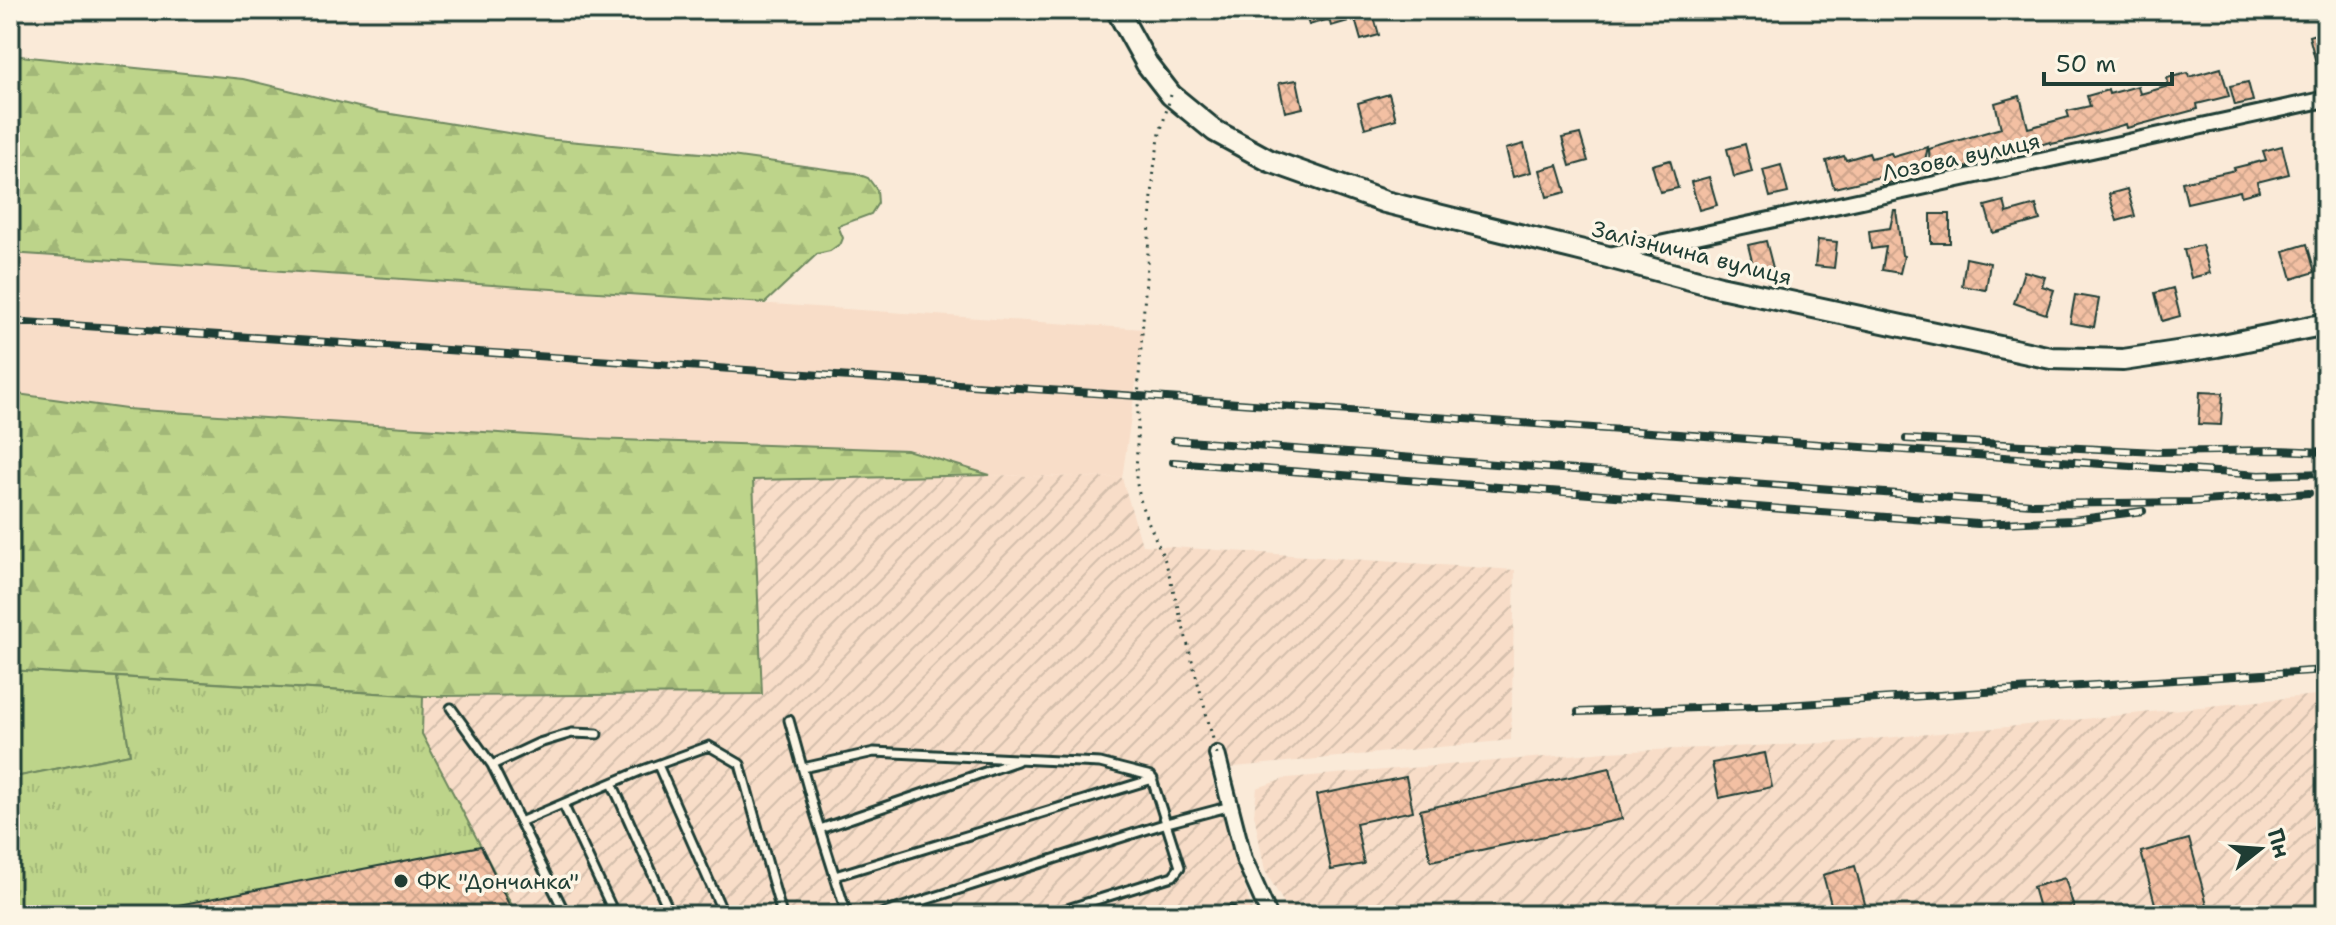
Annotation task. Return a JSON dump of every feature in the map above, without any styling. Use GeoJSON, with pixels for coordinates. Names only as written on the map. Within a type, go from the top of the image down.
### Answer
{"type":"FeatureCollection","features":[{"type":"Feature","properties":{"kind":"main road","name":"Залізнична вулиця"},"geometry":{"type":"LineString","coordinates":[[1117,10],[1147,64],[1171,95],[1215,131],[1270,161],[1385,202],[1720,287],[2051,358],[2123,360],[2217,346],[2326,324]]}},
{"type":"Feature","properties":{"kind":"street","name":"Лозова вулиця"},"geometry":{"type":"LineString","coordinates":[[1604,256],[2326,99]]}},
{"type":"Feature","properties":{"kind":"street"},"geometry":{"type":"LineString","coordinates":[[1217,754],[1244,859],[1269,915]]}},
{"type":"Feature","properties":{"kind":"lane"},"geometry":{"type":"LineString","coordinates":[[451,708],[492,765],[566,915]]}},
{"type":"Feature","properties":{"kind":"lane"},"geometry":{"type":"LineString","coordinates":[[789,720],[847,915]]}},
{"type":"Feature","properties":{"kind":"lane"},"geometry":{"type":"LineString","coordinates":[[492,765],[539,743],[572,733],[597,734]]}},
{"type":"Feature","properties":{"kind":"lane"},"geometry":{"type":"LineString","coordinates":[[520,822],[709,746],[740,764],[782,915]]}},
{"type":"Feature","properties":{"kind":"lane"},"geometry":{"type":"LineString","coordinates":[[803,768],[874,752],[1100,763],[1151,776],[1180,867],[1173,876],[1048,915]]}},
{"type":"Feature","properties":{"kind":"lane"},"geometry":{"type":"LineString","coordinates":[[820,829],[1023,759]]}},
{"type":"Feature","properties":{"kind":"lane"},"geometry":{"type":"LineString","coordinates":[[658,765],[724,915]]}},
{"type":"Feature","properties":{"kind":"lane"},"geometry":{"type":"LineString","coordinates":[[835,876],[1153,779]]}},
{"type":"Feature","properties":{"kind":"lane"},"geometry":{"type":"LineString","coordinates":[[612,783],[671,915]]}},
{"type":"Feature","properties":{"kind":"lane"},"geometry":{"type":"LineString","coordinates":[[563,804],[615,915]]}},
{"type":"Feature","properties":{"kind":"lane"},"geometry":{"type":"LineString","coordinates":[[878,915],[1167,823],[1231,806]]}},
{"type":"Feature","properties":{"kind":"lane"},"geometry":{"type":"LineString","coordinates":[[1217,915],[1231,911]]}},
{"type":"Feature","properties":{"kind":"path"},"geometry":{"type":"LineString","coordinates":[[1171,95],[1154,168],[1139,360],[1136,480],[1142,507],[1166,563],[1217,754]]}},
{"type":"Feature","properties":{"kind":"shaded area"},"geometry":{"type":"Polygon","coordinates":[[[10,253],[1144,329],[1122,478],[990,475],[907,450],[592,439],[126,409],[10,393],[10,253]]]}},
{"type":"Feature","properties":{"kind":"shaded area"},"geometry":{"type":"Polygon","coordinates":[[[990,475],[1122,478],[1142,545],[1515,570],[1511,740],[1235,767],[1211,775],[1253,915],[517,915],[422,734],[423,696],[762,694],[753,479],[990,475]]]}},
{"type":"Feature","properties":{"kind":"shaded area"},"geometry":{"type":"Polygon","coordinates":[[[2326,694],[2326,915],[1291,915],[1265,871],[1254,814],[1257,788],[1287,778],[1606,752],[1828,743],[2326,694]]]}},
{"type":"Feature","properties":{"kind":"green space"},"geometry":{"type":"Polygon","coordinates":[[[10,55],[243,79],[379,112],[545,139],[724,155],[855,173],[868,178],[877,190],[878,203],[871,214],[838,226],[843,238],[841,243],[830,251],[817,254],[765,303],[10,253],[10,55]]]}},
{"type":"Feature","properties":{"kind":"green space"},"geometry":{"type":"Polygon","coordinates":[[[10,393],[126,409],[592,439],[907,450],[990,475],[753,480],[762,694],[423,696],[10,670],[10,393]]]}},
{"type":"Feature","properties":{"kind":"green space"},"geometry":{"type":"Polygon","coordinates":[[[10,670],[117,677],[130,754],[10,778],[10,670]]]}},
{"type":"Feature","properties":{"kind":"green space"},"geometry":{"type":"Polygon","coordinates":[[[117,677],[423,696],[422,734],[517,915],[10,915],[10,778],[130,754],[117,677]]]}},
{"type":"Feature","properties":{"kind":"building"},"geometry":{"type":"Polygon","coordinates":[[[1304,10],[1372,10],[1379,35],[1361,40],[1355,19],[1331,26],[1329,19],[1309,25],[1304,10]]]}},
{"type":"Feature","properties":{"kind":"building"},"geometry":{"type":"Polygon","coordinates":[[[2326,31],[2326,82],[2321,82],[2309,36],[2326,31]]]}},
{"type":"Feature","properties":{"kind":"building"},"geometry":{"type":"Polygon","coordinates":[[[2221,68],[2229,96],[2197,104],[2198,109],[2127,128],[2126,124],[2075,139],[2050,142],[1966,167],[1930,171],[1929,149],[2001,128],[1995,103],[2020,96],[2028,128],[2069,117],[2067,111],[2090,106],[2087,96],[2138,86],[2140,94],[2169,86],[2167,78],[2188,73],[2189,77],[2221,68]]]}},
{"type":"Feature","properties":{"kind":"building"},"geometry":{"type":"Polygon","coordinates":[[[1297,80],[1303,108],[1285,112],[1279,83],[1297,80]]]}},
{"type":"Feature","properties":{"kind":"building"},"geometry":{"type":"Polygon","coordinates":[[[2248,82],[2253,101],[2235,105],[2230,86],[2248,82]]]}},
{"type":"Feature","properties":{"kind":"building"},"geometry":{"type":"Polygon","coordinates":[[[1389,94],[1396,119],[1365,128],[1358,103],[1389,94]]]}},
{"type":"Feature","properties":{"kind":"building"},"geometry":{"type":"Polygon","coordinates":[[[1580,134],[1588,161],[1570,166],[1562,138],[1580,134]]]}},
{"type":"Feature","properties":{"kind":"building"},"geometry":{"type":"Polygon","coordinates":[[[1524,144],[1531,172],[1513,177],[1506,149],[1524,144]]]}},
{"type":"Feature","properties":{"kind":"building"},"geometry":{"type":"Polygon","coordinates":[[[1745,144],[1752,172],[1734,177],[1727,149],[1745,144]]]}},
{"type":"Feature","properties":{"kind":"building"},"geometry":{"type":"Polygon","coordinates":[[[2282,146],[2289,174],[2257,182],[2259,191],[2241,196],[2240,191],[2187,203],[2182,182],[2266,160],[2263,151],[2282,146]]]}},
{"type":"Feature","properties":{"kind":"building"},"geometry":{"type":"Polygon","coordinates":[[[1928,147],[1922,173],[1882,185],[1880,177],[1834,188],[1826,161],[1844,156],[1846,160],[1869,153],[1871,158],[1891,153],[1893,157],[1928,147]]]}},
{"type":"Feature","properties":{"kind":"building"},"geometry":{"type":"Polygon","coordinates":[[[1670,160],[1678,188],[1660,192],[1652,165],[1670,160]]]}},
{"type":"Feature","properties":{"kind":"building"},"geometry":{"type":"Polygon","coordinates":[[[1558,165],[1566,192],[1547,197],[1540,170],[1558,165]]]}},
{"type":"Feature","properties":{"kind":"building"},"geometry":{"type":"Polygon","coordinates":[[[1781,165],[1788,193],[1770,197],[1763,170],[1781,165]]]}},
{"type":"Feature","properties":{"kind":"building"},"geometry":{"type":"Polygon","coordinates":[[[1709,177],[1717,205],[1699,210],[1691,182],[1709,177]]]}},
{"type":"Feature","properties":{"kind":"building"},"geometry":{"type":"Polygon","coordinates":[[[2127,189],[2135,216],[2117,221],[2109,194],[2127,189]]]}},
{"type":"Feature","properties":{"kind":"building"},"geometry":{"type":"Polygon","coordinates":[[[2004,201],[2007,213],[2036,205],[2040,220],[1993,233],[1985,206],[2004,201]]]}},
{"type":"Feature","properties":{"kind":"building"},"geometry":{"type":"Polygon","coordinates":[[[1894,210],[1904,256],[1900,273],[1882,270],[1886,247],[1871,249],[1869,231],[1890,228],[1894,210]]]}},
{"type":"Feature","properties":{"kind":"building"},"geometry":{"type":"Polygon","coordinates":[[[1931,214],[1950,214],[1950,243],[1931,243],[1931,214]]]}},
{"type":"Feature","properties":{"kind":"building"},"geometry":{"type":"Polygon","coordinates":[[[1818,240],[1837,242],[1834,268],[1815,266],[1818,240]]]}},
{"type":"Feature","properties":{"kind":"building"},"geometry":{"type":"Polygon","coordinates":[[[1766,241],[1773,268],[1755,273],[1748,245],[1766,241]]]}},
{"type":"Feature","properties":{"kind":"building"},"geometry":{"type":"Polygon","coordinates":[[[2307,244],[2315,272],[2292,279],[2284,251],[2307,244]]]}},
{"type":"Feature","properties":{"kind":"building"},"geometry":{"type":"Polygon","coordinates":[[[2202,245],[2210,273],[2191,278],[2184,250],[2202,245]]]}},
{"type":"Feature","properties":{"kind":"building"},"geometry":{"type":"Polygon","coordinates":[[[1966,258],[1990,263],[1986,290],[1962,286],[1966,258]]]}},
{"type":"Feature","properties":{"kind":"building"},"geometry":{"type":"Polygon","coordinates":[[[2024,271],[2045,277],[2042,286],[2054,290],[2046,314],[2014,303],[2024,271]]]}},
{"type":"Feature","properties":{"kind":"building"},"geometry":{"type":"Polygon","coordinates":[[[2173,288],[2180,316],[2162,321],[2155,293],[2173,288]]]}},
{"type":"Feature","properties":{"kind":"building"},"geometry":{"type":"Polygon","coordinates":[[[2075,295],[2099,299],[2094,327],[2070,323],[2075,295]]]}},
{"type":"Feature","properties":{"kind":"building"},"geometry":{"type":"Polygon","coordinates":[[[2200,392],[2223,393],[2221,425],[2198,424],[2200,392]]]}},
{"type":"Feature","properties":{"kind":"building"},"geometry":{"type":"Polygon","coordinates":[[[1765,753],[1772,787],[1719,798],[1712,763],[1765,753]]]}},
{"type":"Feature","properties":{"kind":"building"},"geometry":{"type":"Polygon","coordinates":[[[1610,768],[1622,819],[1431,861],[1420,810],[1610,768]]]}},
{"type":"Feature","properties":{"kind":"building"},"geometry":{"type":"Polygon","coordinates":[[[1406,777],[1413,811],[1356,823],[1364,864],[1331,870],[1316,795],[1406,777]]]}},
{"type":"Feature","properties":{"kind":"building"},"geometry":{"type":"Polygon","coordinates":[[[2189,839],[2210,915],[2158,915],[2141,852],[2189,839]]]}},
{"type":"Feature","properties":{"kind":"building","name":"ФК \"Дончанка\""},"geometry":{"type":"Polygon","coordinates":[[[481,846],[514,915],[163,915],[163,908],[481,846]]]}},
{"type":"Feature","properties":{"kind":"building"},"geometry":{"type":"Polygon","coordinates":[[[1855,866],[1868,915],[1834,915],[1823,875],[1855,866]]]}},
{"type":"Feature","properties":{"kind":"building"},"geometry":{"type":"Polygon","coordinates":[[[2065,878],[2076,915],[2041,915],[2033,887],[2065,878]]]}},
{"type":"Feature","properties":{"kind":"railway"},"geometry":{"type":"LineString","coordinates":[[10,321],[2259,475],[2326,473]]}},
{"type":"Feature","properties":{"kind":"railway"},"geometry":{"type":"LineString","coordinates":[[1906,439],[2156,452],[2326,452]]}},
{"type":"Feature","properties":{"kind":"railway"},"geometry":{"type":"LineString","coordinates":[[1174,440],[2032,504],[2191,502],[2309,493]]}},
{"type":"Feature","properties":{"kind":"railway"},"geometry":{"type":"LineString","coordinates":[[1173,462],[1978,524],[2073,520],[2143,511]]}},
{"type":"Feature","properties":{"kind":"railway"},"geometry":{"type":"LineString","coordinates":[[1578,712],[1786,705],[2326,670]]}},
{"type":"Feature","properties":{"kind":"place","name":"ФК \"Дончанка\""},"geometry":{"type":"Point","coordinates":[401,881]}}]}
